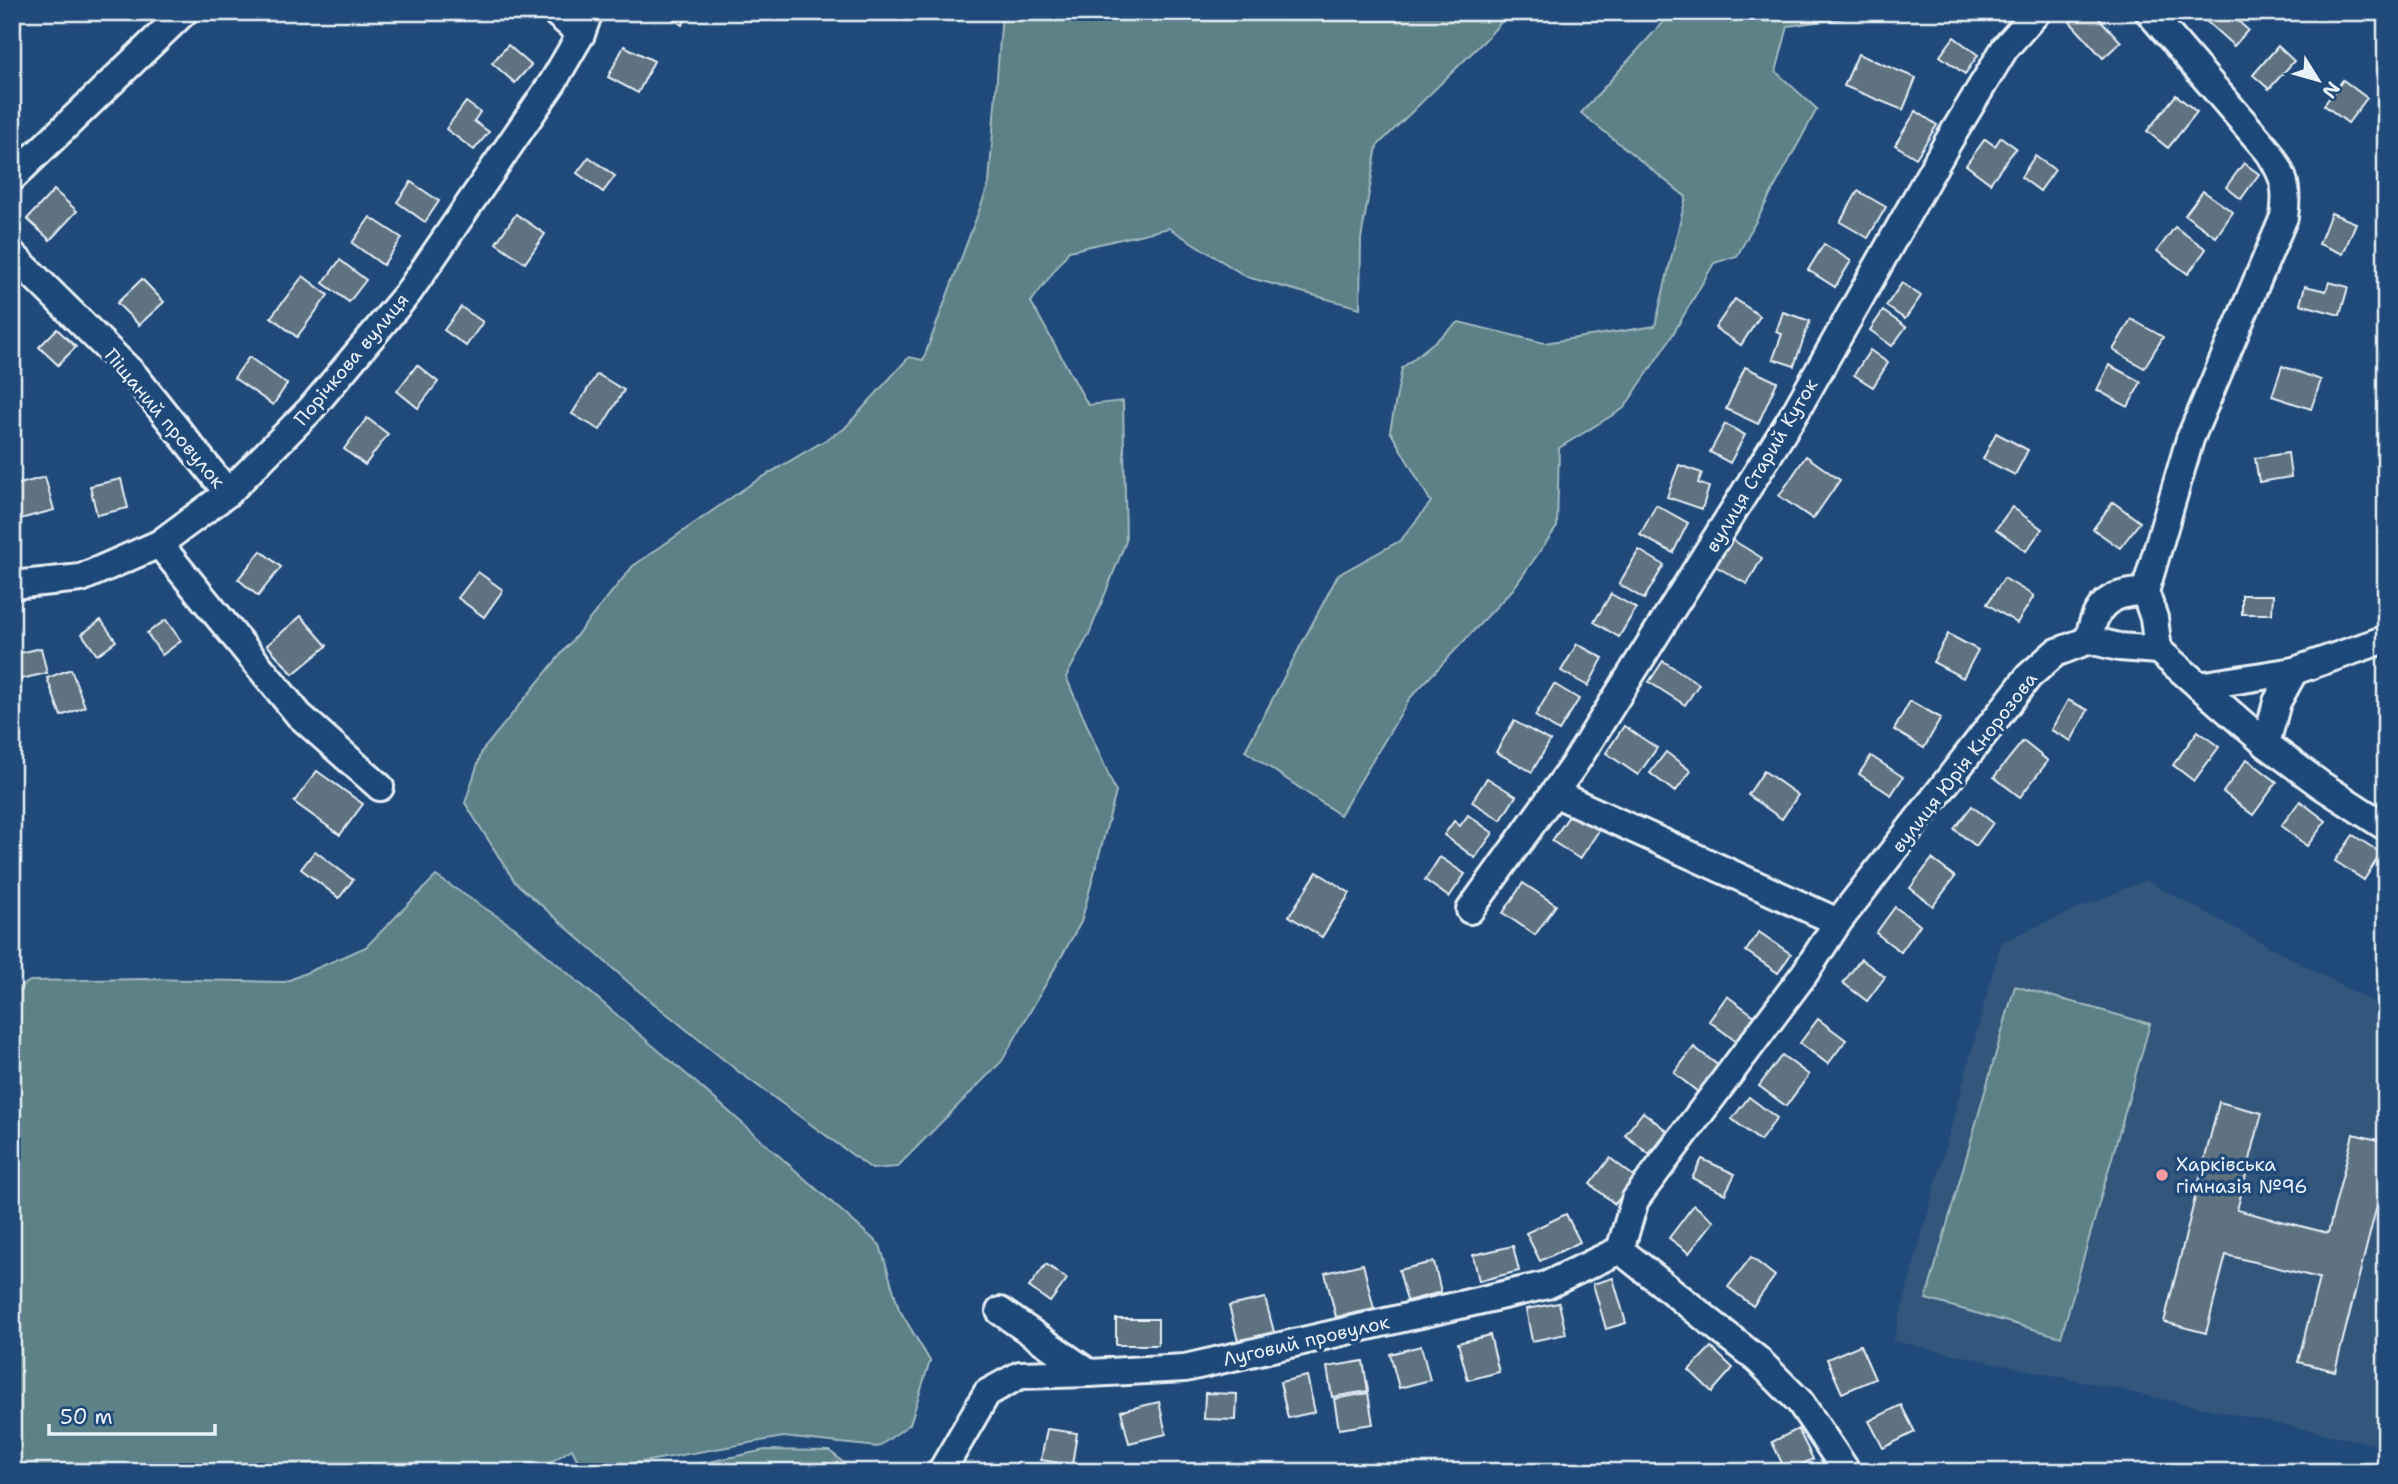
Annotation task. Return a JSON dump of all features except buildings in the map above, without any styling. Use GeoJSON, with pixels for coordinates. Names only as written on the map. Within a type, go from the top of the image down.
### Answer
{"type":"FeatureCollection","features":[{"type":"Feature","properties":{"kind":"street"},"geometry":{"type":"LineString","coordinates":[[12,178],[184,12]]}},
{"type":"Feature","properties":{"kind":"street"},"geometry":{"type":"LineString","coordinates":[[555,12],[585,23]]}},
{"type":"Feature","properties":{"kind":"street","name":"вулиця Старий Куток"},"geometry":{"type":"LineString","coordinates":[[1470,910],[1574,765],[1796,411],[1935,164],[2005,48],[2037,12]]}},
{"type":"Feature","properties":{"kind":"street"},"geometry":{"type":"LineString","coordinates":[[2150,12],[2269,152],[2281,172],[2287,194],[2284,217],[2190,439],[2145,592],[2154,618],[2158,650]]}},
{"type":"Feature","properties":{"kind":"street","name":"Порічкова вулиця"},"geometry":{"type":"LineString","coordinates":[[12,585],[81,578],[159,544],[228,493],[310,410],[408,293],[553,82],[585,23]]}},
{"type":"Feature","properties":{"kind":"street","name":"Піщаний провулок"},"geometry":{"type":"LineString","coordinates":[[12,254],[134,375],[228,493]]}},
{"type":"Feature","properties":{"kind":"street"},"geometry":{"type":"LineString","coordinates":[[159,544],[299,715],[380,787]]}},
{"type":"Feature","properties":{"kind":"street"},"geometry":{"type":"LineString","coordinates":[[2145,592],[2128,592],[2113,597],[2100,608],[2091,623],[2089,640],[2119,647],[2158,650],[2266,744],[2321,785],[2386,827]]}},
{"type":"Feature","properties":{"kind":"street"},"geometry":{"type":"LineString","coordinates":[[2199,686],[2294,671],[2386,639]]}},
{"type":"Feature","properties":{"kind":"street","name":"вулиця Юрія Кнорозова"},"geometry":{"type":"LineString","coordinates":[[1620,1250],[1635,1200],[1805,973],[1838,922],[2029,676],[2055,653],[2089,640]]}},
{"type":"Feature","properties":{"kind":"street"},"geometry":{"type":"LineString","coordinates":[[2266,744],[2277,702],[2294,671]]}},
{"type":"Feature","properties":{"kind":"street"},"geometry":{"type":"LineString","coordinates":[[1554,793],[1838,922]]}},
{"type":"Feature","properties":{"kind":"street"},"geometry":{"type":"LineString","coordinates":[[1620,1250],[1767,1368],[1800,1402],[1847,1472]]}},
{"type":"Feature","properties":{"kind":"street","name":"Луговий провулок"},"geometry":{"type":"LineString","coordinates":[[941,1472],[987,1392],[1020,1375],[1185,1368],[1548,1285],[1620,1250]]}},
{"type":"Feature","properties":{"kind":"street"},"geometry":{"type":"LineString","coordinates":[[1000,1311],[1089,1373]]}},
{"type":"Feature","properties":{"kind":"shaded area","name":"Харківська гімназія №96"},"geometry":{"type":"Polygon","coordinates":[[[2145,880],[2386,1009],[2386,1447],[1893,1341],[2001,942],[2145,880]]]}},
{"type":"Feature","properties":{"kind":"green space"},"geometry":{"type":"Polygon","coordinates":[[[1002,12],[1510,12],[1377,146],[1361,239],[1360,308],[1247,277],[1169,228],[1069,251],[1031,302],[1088,405],[1123,401],[1126,541],[1089,634],[1066,677],[1116,792],[1081,922],[1002,1061],[897,1167],[872,1169],[739,1072],[635,988],[515,882],[465,803],[482,751],[633,566],[751,484],[844,429],[909,357],[923,360],[989,184],[1002,12]]]}},
{"type":"Feature","properties":{"kind":"green space"},"geometry":{"type":"Polygon","coordinates":[[[1672,12],[1849,12],[1844,18],[1788,26],[1776,72],[1817,109],[1737,256],[1714,263],[1670,339],[1624,408],[1559,448],[1557,527],[1513,589],[1410,698],[1340,815],[1245,751],[1338,575],[1401,540],[1431,502],[1390,431],[1402,368],[1459,322],[1544,343],[1655,326],[1686,197],[1581,113],[1672,12]]]}},
{"type":"Feature","properties":{"kind":"green space"},"geometry":{"type":"Polygon","coordinates":[[[436,876],[515,928],[880,1245],[899,1309],[930,1361],[910,1424],[878,1447],[783,1437],[586,1472],[583,1472],[572,1449],[535,1472],[12,1472],[12,992],[30,981],[145,979],[285,982],[366,947],[436,876]]]}},
{"type":"Feature","properties":{"kind":"green space"},"geometry":{"type":"Polygon","coordinates":[[[2015,986],[2150,1024],[2061,1337],[1926,1299],[2015,986]]]}},
{"type":"Feature","properties":{"kind":"green space"},"geometry":{"type":"Polygon","coordinates":[[[765,1450],[830,1451],[854,1472],[662,1472],[765,1450]]]}},
{"type":"Feature","properties":{"kind":"place","name":"Харківська гімназія №96"},"geometry":{"type":"Point","coordinates":[2162,1175]}}]}
